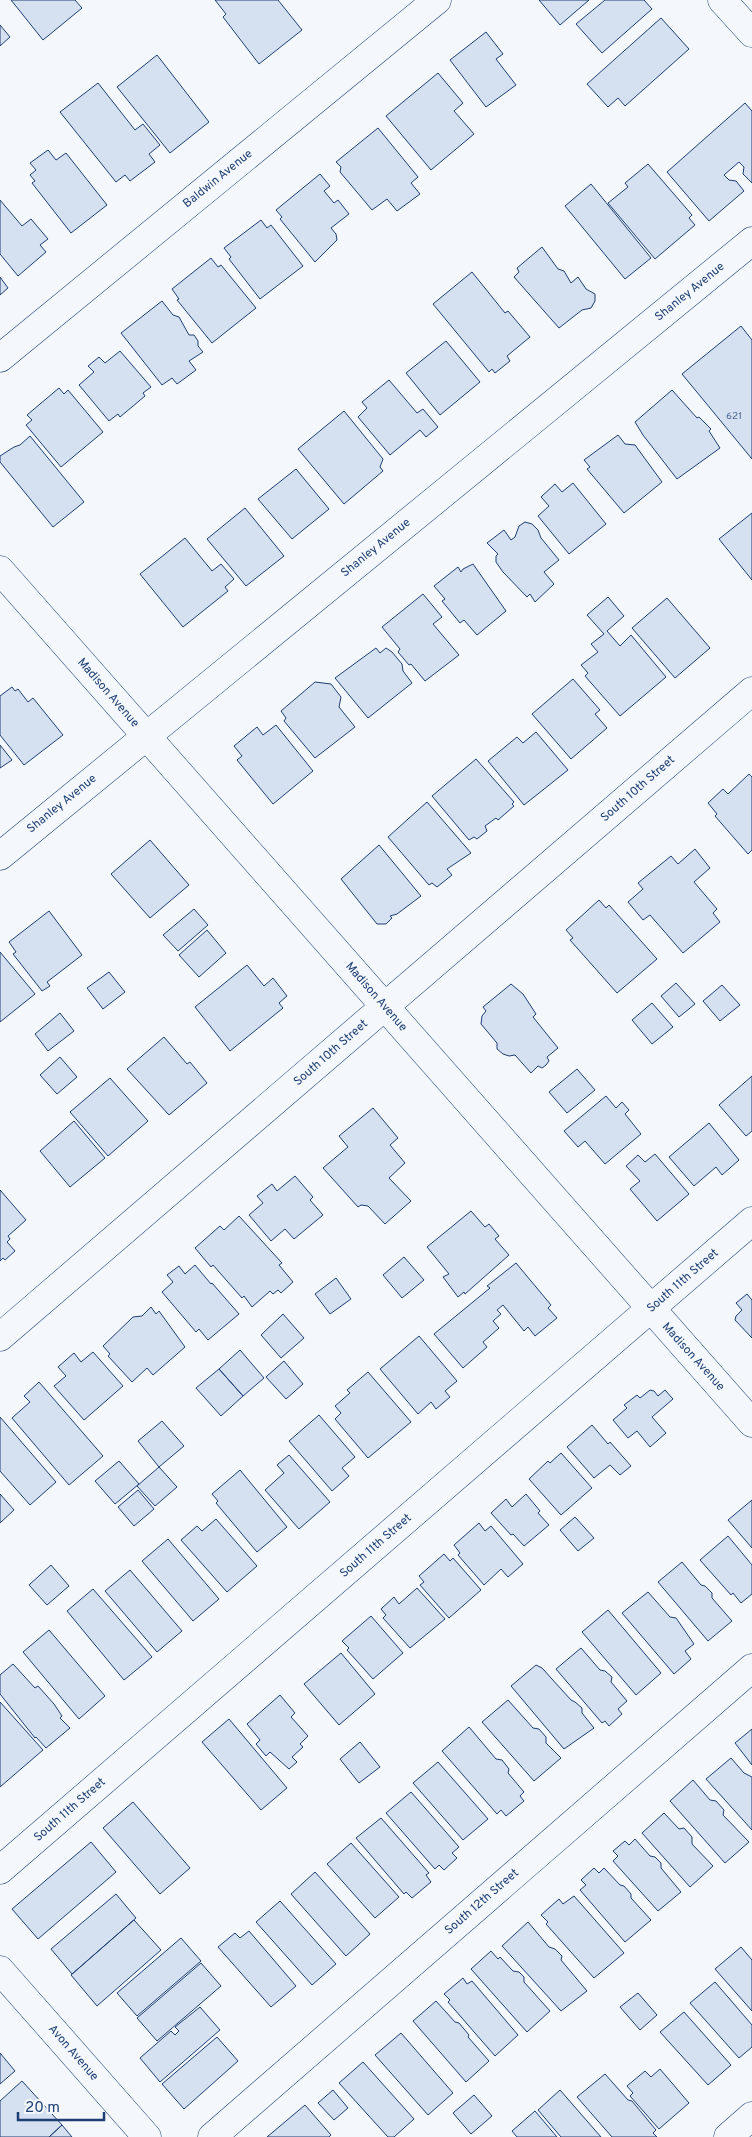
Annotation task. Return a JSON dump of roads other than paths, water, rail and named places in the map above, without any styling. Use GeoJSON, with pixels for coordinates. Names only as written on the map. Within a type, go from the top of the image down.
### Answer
{"type":"FeatureCollection","features":[{"type":"Feature","properties":{"kind":"street","name":"Baldwin Avenue"},"geometry":{"type":"LineString","coordinates":[[0,358],[437,0]]}},
{"type":"Feature","properties":{"kind":"street"},"geometry":{"type":"LineString","coordinates":[[722,0],[752,33]]}},
{"type":"Feature","properties":{"kind":"street","name":"Shanley Avenue"},"geometry":{"type":"LineString","coordinates":[[0,856],[752,241]]}},
{"type":"Feature","properties":{"kind":"street","name":"Madison Avenue"},"geometry":{"type":"LineString","coordinates":[[0,570],[752,1423]]}},
{"type":"Feature","properties":{"kind":"street","name":"South 10th Street"},"geometry":{"type":"LineString","coordinates":[[0,1337],[752,691]]}},
{"type":"Feature","properties":{"kind":"street","name":"South 11th Street"},"geometry":{"type":"LineString","coordinates":[[0,1870],[752,1221]]}},
{"type":"Feature","properties":{"kind":"street","name":"South 12th Street"},"geometry":{"type":"LineString","coordinates":[[212,2137],[752,1668]]}},
{"type":"Feature","properties":{"kind":"street","name":"Avon Avenue"},"geometry":{"type":"LineString","coordinates":[[0,1970],[147,2137]]}},
{"type":"Feature","properties":{"kind":"street"},"geometry":{"type":"LineString","coordinates":[[728,2137],[752,2116]]}}]}
